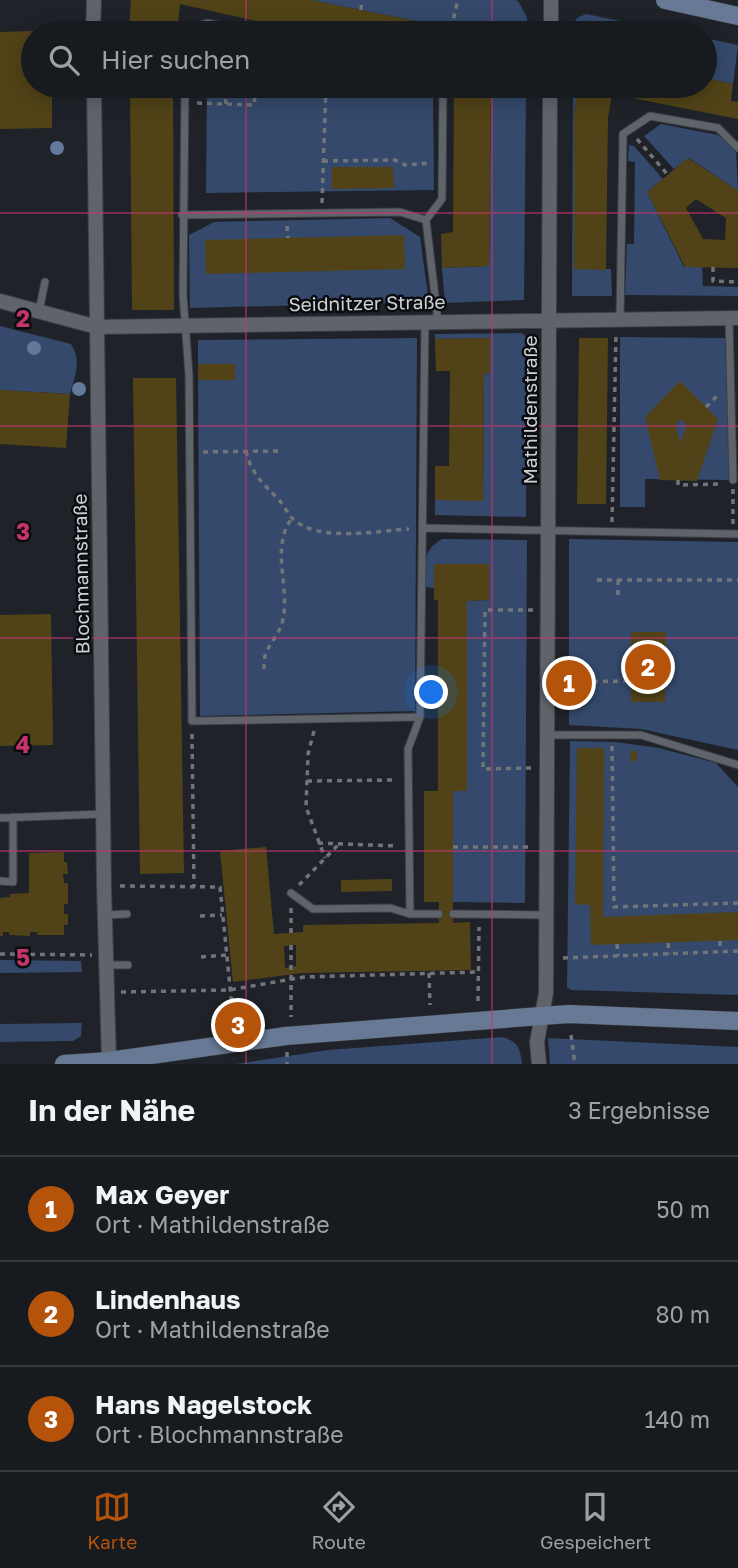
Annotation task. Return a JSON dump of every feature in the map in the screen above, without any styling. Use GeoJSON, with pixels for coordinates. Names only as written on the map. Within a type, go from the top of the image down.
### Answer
{"type":"FeatureCollection","features":[{"type":"Feature","properties":{"kind":"main road"},"geometry":{"type":"LineString","coordinates":[[665,0],[734,10]]}},
{"type":"Feature","properties":{"kind":"main road"},"geometry":{"type":"LineString","coordinates":[[64,1064],[109,1061],[299,1035],[569,1014],[738,1021]]}},
{"type":"Feature","properties":{"kind":"street"},"geometry":{"type":"LineString","coordinates":[[93,21],[94,0]]}},
{"type":"Feature","properties":{"kind":"street"},"geometry":{"type":"LineString","coordinates":[[551,0],[551,21]]}},
{"type":"Feature","properties":{"kind":"street","name":"Blochmannstraße"},"geometry":{"type":"LineString","coordinates":[[94,98],[104,886],[109,1061]]}},
{"type":"Feature","properties":{"kind":"street","name":"Mathildenstraße"},"geometry":{"type":"LineString","coordinates":[[539,1064],[537,1042],[546,993],[547,915],[551,98]]}},
{"type":"Feature","properties":{"kind":"street","name":"Seidnitzer Straße"},"geometry":{"type":"LineString","coordinates":[[0,301],[97,327],[550,320],[618,325],[733,318]]}},
{"type":"Feature","properties":{"kind":"lane"},"geometry":{"type":"LineString","coordinates":[[184,98],[182,215],[184,325],[189,376],[192,721],[420,718]]}},
{"type":"Feature","properties":{"kind":"lane"},"geometry":{"type":"LineString","coordinates":[[410,914],[408,749],[420,718],[422,528],[431,322],[426,220],[442,199],[443,98]]}},
{"type":"Feature","properties":{"kind":"lane"},"geometry":{"type":"LineString","coordinates":[[618,325],[623,134],[650,116],[718,128],[738,148]]}},
{"type":"Feature","properties":{"kind":"lane"},"geometry":{"type":"LineString","coordinates":[[182,215],[400,212],[426,220]]}},
{"type":"Feature","properties":{"kind":"lane"},"geometry":{"type":"LineString","coordinates":[[39,311],[45,282]]}},
{"type":"Feature","properties":{"kind":"lane"},"geometry":{"type":"LineString","coordinates":[[733,318],[733,480]]}},
{"type":"Feature","properties":{"kind":"lane"},"geometry":{"type":"LineString","coordinates":[[422,528],[735,534]]}},
{"type":"Feature","properties":{"kind":"lane"},"geometry":{"type":"LineString","coordinates":[[547,735],[641,735],[738,765]]}},
{"type":"Feature","properties":{"kind":"lane"},"geometry":{"type":"LineString","coordinates":[[0,818],[103,814]]}},
{"type":"Feature","properties":{"kind":"lane"},"geometry":{"type":"LineString","coordinates":[[0,881],[13,882],[13,817]]}},
{"type":"Feature","properties":{"kind":"lane"},"geometry":{"type":"LineString","coordinates":[[291,893],[313,909],[390,908],[410,914],[439,914]]}},
{"type":"Feature","properties":{"kind":"lane"},"geometry":{"type":"LineString","coordinates":[[105,915],[127,914]]}},
{"type":"Feature","properties":{"kind":"lane"},"geometry":{"type":"LineString","coordinates":[[453,914],[547,915]]}},
{"type":"Feature","properties":{"kind":"lane"},"geometry":{"type":"LineString","coordinates":[[106,960],[128,965]]}},
{"type":"Feature","properties":{"kind":"path"},"geometry":{"type":"LineString","coordinates":[[361,10],[362,0]]}},
{"type":"Feature","properties":{"kind":"path"},"geometry":{"type":"LineString","coordinates":[[454,21],[458,0]]}},
{"type":"Feature","properties":{"kind":"path"},"geometry":{"type":"LineString","coordinates":[[226,98],[226,104]]}},
{"type":"Feature","properties":{"kind":"path"},"geometry":{"type":"LineString","coordinates":[[184,102],[254,106],[255,98]]}},
{"type":"Feature","properties":{"kind":"path"},"geometry":{"type":"LineString","coordinates":[[322,213],[326,98]]}},
{"type":"Feature","properties":{"kind":"path"},"geometry":{"type":"LineString","coordinates":[[629,130],[668,175]]}},
{"type":"Feature","properties":{"kind":"path"},"geometry":{"type":"LineString","coordinates":[[323,161],[395,160],[405,165],[444,162]]}},
{"type":"Feature","properties":{"kind":"path"},"geometry":{"type":"LineString","coordinates":[[713,267],[713,281],[738,282]]}},
{"type":"Feature","properties":{"kind":"path"},"geometry":{"type":"LineString","coordinates":[[612,531],[618,325]]}},
{"type":"Feature","properties":{"kind":"path"},"geometry":{"type":"LineString","coordinates":[[190,453],[278,451]]}},
{"type":"Feature","properties":{"kind":"path"},"geometry":{"type":"LineString","coordinates":[[246,452],[253,474],[282,502],[292,518],[309,529],[324,534],[422,528]]}},
{"type":"Feature","properties":{"kind":"path"},"geometry":{"type":"LineString","coordinates":[[678,480],[678,485],[733,483],[735,534]]}},
{"type":"Feature","properties":{"kind":"path"},"geometry":{"type":"LineString","coordinates":[[264,669],[265,654],[283,621],[285,589],[281,546],[283,530],[292,518]]}},
{"type":"Feature","properties":{"kind":"path"},"geometry":{"type":"LineString","coordinates":[[597,580],[738,580]]}},
{"type":"Feature","properties":{"kind":"path"},"geometry":{"type":"LineString","coordinates":[[618,580],[618,595]]}},
{"type":"Feature","properties":{"kind":"path"},"geometry":{"type":"LineString","coordinates":[[547,768],[484,769],[485,610],[548,611]]}},
{"type":"Feature","properties":{"kind":"path"},"geometry":{"type":"LineString","coordinates":[[564,682],[627,681]]}},
{"type":"Feature","properties":{"kind":"path"},"geometry":{"type":"LineString","coordinates":[[317,719],[308,754],[306,807],[325,858]]}},
{"type":"Feature","properties":{"kind":"path"},"geometry":{"type":"LineString","coordinates":[[192,721],[194,887]]}},
{"type":"Feature","properties":{"kind":"path"},"geometry":{"type":"LineString","coordinates":[[612,735],[614,907],[738,903]]}},
{"type":"Feature","properties":{"kind":"path"},"geometry":{"type":"LineString","coordinates":[[307,781],[408,779]]}},
{"type":"Feature","properties":{"kind":"path"},"geometry":{"type":"LineString","coordinates":[[318,843],[410,846]]}},
{"type":"Feature","properties":{"kind":"path"},"geometry":{"type":"LineString","coordinates":[[290,933],[291,893],[339,844]]}},
{"type":"Feature","properties":{"kind":"path"},"geometry":{"type":"LineString","coordinates":[[453,846],[547,847]]}},
{"type":"Feature","properties":{"kind":"path"},"geometry":{"type":"LineString","coordinates":[[104,886],[220,887],[236,1044]]}},
{"type":"Feature","properties":{"kind":"path"},"geometry":{"type":"LineString","coordinates":[[200,916],[222,915]]}},
{"type":"Feature","properties":{"kind":"path"},"geometry":{"type":"LineString","coordinates":[[478,1002],[479,915]]}},
{"type":"Feature","properties":{"kind":"path"},"geometry":{"type":"LineString","coordinates":[[720,941],[720,951]]}},
{"type":"Feature","properties":{"kind":"path"},"geometry":{"type":"LineString","coordinates":[[668,943],[669,954]]}},
{"type":"Feature","properties":{"kind":"path"},"geometry":{"type":"LineString","coordinates":[[617,944],[618,956]]}},
{"type":"Feature","properties":{"kind":"path"},"geometry":{"type":"LineString","coordinates":[[291,945],[291,1017]]}},
{"type":"Feature","properties":{"kind":"path"},"geometry":{"type":"LineString","coordinates":[[563,958],[738,951]]}},
{"type":"Feature","properties":{"kind":"path"},"geometry":{"type":"LineString","coordinates":[[0,954],[106,960]]}},
{"type":"Feature","properties":{"kind":"path"},"geometry":{"type":"LineString","coordinates":[[201,957],[226,955]]}},
{"type":"Feature","properties":{"kind":"path"},"geometry":{"type":"LineString","coordinates":[[107,992],[229,990],[291,979],[479,972]]}},
{"type":"Feature","properties":{"kind":"path"},"geometry":{"type":"LineString","coordinates":[[429,973],[430,1005]]}},
{"type":"Feature","properties":{"kind":"path"},"geometry":{"type":"LineString","coordinates":[[571,1035],[575,1064]]}},
{"type":"Feature","properties":{"kind":"shaded area"},"geometry":{"type":"Polygon","coordinates":[[[311,0],[515,0],[527,17],[527,21],[416,21],[311,0]]]}},
{"type":"Feature","properties":{"kind":"shaded area"},"geometry":{"type":"Polygon","coordinates":[[[586,14],[621,21],[575,21],[586,14]]]}},
{"type":"Feature","properties":{"kind":"shaded area"},"geometry":{"type":"Polygon","coordinates":[[[717,41],[738,45],[733,84],[717,81],[717,41]]]}},
{"type":"Feature","properties":{"kind":"shaded area"},"geometry":{"type":"Polygon","coordinates":[[[207,98],[433,98],[434,190],[206,193],[207,98]]]}},
{"type":"Feature","properties":{"kind":"shaded area"},"geometry":{"type":"Polygon","coordinates":[[[491,98],[526,98],[524,300],[445,303],[442,268],[489,266],[491,98]]]}},
{"type":"Feature","properties":{"kind":"shaded area"},"geometry":{"type":"Polygon","coordinates":[[[573,98],[577,98],[574,113],[606,269],[611,269],[612,296],[572,296],[573,98]]]}},
{"type":"Feature","properties":{"kind":"shaded area"},"geometry":{"type":"Polygon","coordinates":[[[661,124],[718,135],[736,150],[738,191],[689,158],[674,169],[644,136],[661,124]]]}},
{"type":"Feature","properties":{"kind":"shaded area"},"geometry":{"type":"Polygon","coordinates":[[[629,145],[634,146],[663,179],[647,192],[684,267],[702,267],[703,286],[738,287],[738,296],[625,295],[627,244],[634,244],[635,162],[628,161],[629,145]]]}},
{"type":"Feature","properties":{"kind":"shaded area"},"geometry":{"type":"Polygon","coordinates":[[[390,218],[420,237],[429,302],[190,308],[189,235],[214,222],[390,218]]]}},
{"type":"Feature","properties":{"kind":"shaded area"},"geometry":{"type":"Polygon","coordinates":[[[0,326],[71,344],[77,363],[70,394],[0,390],[0,326]]]}},
{"type":"Feature","properties":{"kind":"shaded area"},"geometry":{"type":"Polygon","coordinates":[[[522,333],[527,338],[526,517],[435,515],[435,500],[483,500],[484,374],[490,372],[490,338],[435,339],[435,334],[522,333]]]}},
{"type":"Feature","properties":{"kind":"shaded area"},"geometry":{"type":"Polygon","coordinates":[[[620,337],[725,338],[730,480],[645,479],[645,507],[620,507],[620,337]]]}},
{"type":"Feature","properties":{"kind":"shaded area"},"geometry":{"type":"Polygon","coordinates":[[[417,338],[415,711],[200,716],[198,380],[235,380],[234,364],[198,364],[198,340],[417,338]]]}},
{"type":"Feature","properties":{"kind":"shaded area"},"geometry":{"type":"Polygon","coordinates":[[[442,539],[527,540],[525,903],[453,902],[453,791],[467,790],[467,601],[488,600],[489,564],[435,564],[434,588],[425,587],[428,554],[442,539]]]}},
{"type":"Feature","properties":{"kind":"shaded area"},"geometry":{"type":"Polygon","coordinates":[[[569,539],[738,542],[738,750],[641,729],[569,725],[569,539]]]}},
{"type":"Feature","properties":{"kind":"shaded area"},"geometry":{"type":"Polygon","coordinates":[[[570,741],[616,742],[659,748],[716,763],[738,787],[738,995],[571,990],[567,987],[570,741]]]}},
{"type":"Feature","properties":{"kind":"shaded area"},"geometry":{"type":"Polygon","coordinates":[[[0,960],[81,961],[82,972],[0,973],[0,960]]]}},
{"type":"Feature","properties":{"kind":"shaded area"},"geometry":{"type":"Polygon","coordinates":[[[82,1023],[81,1036],[73,1041],[0,1042],[0,1024],[82,1023]]]}},
{"type":"Feature","properties":{"kind":"shaded area"},"geometry":{"type":"Polygon","coordinates":[[[503,1037],[518,1047],[522,1064],[236,1064],[328,1050],[503,1037]]]}},
{"type":"Feature","properties":{"kind":"shaded area"},"geometry":{"type":"Polygon","coordinates":[[[548,1038],[738,1047],[738,1064],[550,1064],[548,1038]]]}},
{"type":"Feature","properties":{"kind":"building"},"geometry":{"type":"Polygon","coordinates":[[[131,0],[311,0],[415,21],[256,21],[180,4],[178,21],[130,21],[131,0]]]}},
{"type":"Feature","properties":{"kind":"building"},"geometry":{"type":"Polygon","coordinates":[[[21,31],[21,98],[52,98],[52,128],[0,129],[0,32],[21,31]]]}},
{"type":"Feature","properties":{"kind":"building"},"geometry":{"type":"Polygon","coordinates":[[[717,81],[733,84],[731,101],[738,102],[738,119],[632,98],[717,98],[717,81]]]}},
{"type":"Feature","properties":{"kind":"building"},"geometry":{"type":"Polygon","coordinates":[[[130,98],[173,98],[174,310],[132,310],[130,98]]]}},
{"type":"Feature","properties":{"kind":"building"},"geometry":{"type":"Polygon","coordinates":[[[454,98],[491,98],[489,266],[442,268],[441,234],[453,232],[454,98]]]}},
{"type":"Feature","properties":{"kind":"building"},"geometry":{"type":"Polygon","coordinates":[[[577,98],[611,98],[608,118],[606,270],[574,269],[574,113],[577,98]]]}},
{"type":"Feature","properties":{"kind":"building"},"geometry":{"type":"Polygon","coordinates":[[[688,158],[738,191],[738,268],[685,267],[647,192],[688,158]],[[696,199],[686,208],[703,239],[725,240],[726,218],[696,199]]]}},
{"type":"Feature","properties":{"kind":"building"},"geometry":{"type":"Polygon","coordinates":[[[332,167],[393,167],[394,188],[332,189],[332,167]]]}},
{"type":"Feature","properties":{"kind":"building"},"geometry":{"type":"Polygon","coordinates":[[[404,235],[405,269],[206,274],[205,240],[404,235]]]}},
{"type":"Feature","properties":{"kind":"building"},"geometry":{"type":"Polygon","coordinates":[[[490,338],[490,373],[484,374],[483,501],[435,500],[435,466],[449,466],[450,371],[436,371],[435,339],[490,338]]]}},
{"type":"Feature","properties":{"kind":"building"},"geometry":{"type":"Polygon","coordinates":[[[579,338],[608,338],[606,504],[577,504],[579,338]]]}},
{"type":"Feature","properties":{"kind":"building"},"geometry":{"type":"Polygon","coordinates":[[[198,364],[235,364],[235,380],[198,380],[198,364]]]}},
{"type":"Feature","properties":{"kind":"building"},"geometry":{"type":"Polygon","coordinates":[[[133,378],[176,378],[184,873],[140,874],[133,378]]]}},
{"type":"Feature","properties":{"kind":"building"},"geometry":{"type":"Polygon","coordinates":[[[680,381],[718,419],[697,481],[660,480],[645,417],[680,381]],[[682,419],[675,424],[680,442],[687,426],[682,419]]]}},
{"type":"Feature","properties":{"kind":"building"},"geometry":{"type":"Polygon","coordinates":[[[0,390],[70,394],[66,448],[0,444],[0,390]]]}},
{"type":"Feature","properties":{"kind":"building"},"geometry":{"type":"Polygon","coordinates":[[[434,564],[489,564],[489,600],[467,601],[467,791],[453,791],[453,923],[470,922],[471,970],[302,973],[233,982],[220,851],[266,847],[274,934],[303,932],[303,925],[439,923],[439,902],[424,902],[424,791],[438,791],[438,600],[434,600],[434,564]],[[296,945],[284,946],[285,968],[296,966],[296,945]]]}},
{"type":"Feature","properties":{"kind":"building"},"geometry":{"type":"Polygon","coordinates":[[[51,614],[53,745],[0,746],[0,615],[51,614]]]}},
{"type":"Feature","properties":{"kind":"building"},"geometry":{"type":"Polygon","coordinates":[[[631,632],[666,632],[665,702],[631,702],[631,632]]]}},
{"type":"Feature","properties":{"kind":"building"},"geometry":{"type":"Polygon","coordinates":[[[577,748],[604,748],[603,917],[738,912],[738,940],[591,945],[590,905],[575,904],[577,748]]]}},
{"type":"Feature","properties":{"kind":"building"},"geometry":{"type":"Polygon","coordinates":[[[630,751],[637,751],[637,761],[631,761],[630,751]]]}},
{"type":"Feature","properties":{"kind":"building"},"geometry":{"type":"Polygon","coordinates":[[[64,852],[68,874],[63,874],[64,883],[68,883],[68,904],[64,904],[64,914],[68,914],[68,925],[64,925],[64,935],[37,935],[37,932],[30,932],[30,936],[9,935],[9,932],[3,932],[3,936],[0,936],[0,898],[10,897],[10,894],[29,893],[29,853],[64,852]]]}},
{"type":"Feature","properties":{"kind":"building"},"geometry":{"type":"Polygon","coordinates":[[[392,879],[392,891],[341,892],[341,880],[392,879]]]}},
{"type":"Feature","properties":{"kind":"place","name":"Lindenhaus"},"geometry":{"type":"Point","coordinates":[648,667]}},
{"type":"Feature","properties":{"kind":"place","name":"Max Geyer"},"geometry":{"type":"Point","coordinates":[569,683]}},
{"type":"Feature","properties":{"kind":"place","name":"Hans Nagelstock"},"geometry":{"type":"Point","coordinates":[238,1025]}}]}
